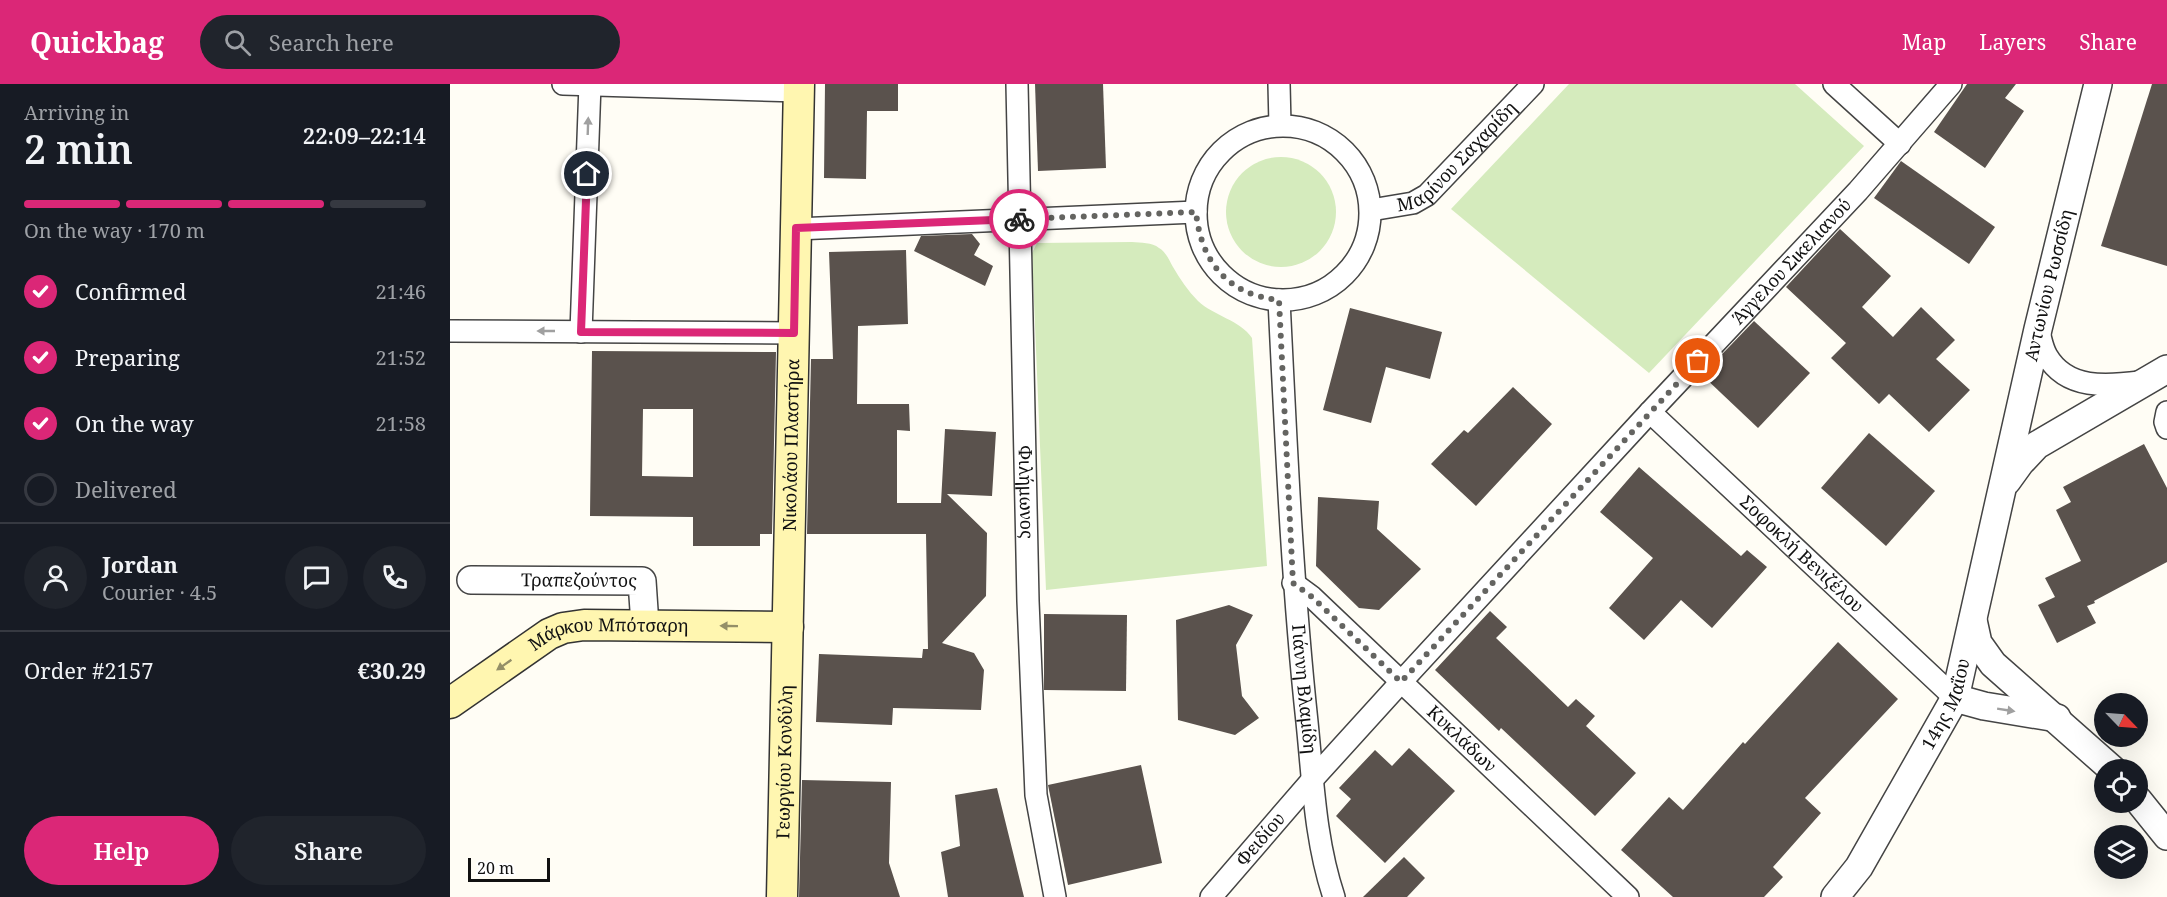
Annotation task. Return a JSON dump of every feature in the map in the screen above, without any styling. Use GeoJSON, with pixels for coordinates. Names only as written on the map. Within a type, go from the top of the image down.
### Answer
{"type":"FeatureCollection","features":[{"type":"Feature","properties":{"kind":"main road","name":"Νικολάου Πλαστήρα"},"geometry":{"type":"LineString","coordinates":[[788,627],[799,87]]}},
{"type":"Feature","properties":{"kind":"main road","name":"Μάρκου Μπότσαρη"},"geometry":{"type":"LineString","coordinates":[[450,703],[525,650],[562,628],[584,625],[788,627]]}},
{"type":"Feature","properties":{"kind":"main road","name":"Γεωργίου Κονδύλη"},"geometry":{"type":"LineString","coordinates":[[782,897],[788,627]]}},
{"type":"Feature","properties":{"kind":"street"},"geometry":{"type":"LineString","coordinates":[[562,84],[799,87]]}},
{"type":"Feature","properties":{"kind":"street"},"geometry":{"type":"LineString","coordinates":[[581,332],[590,84]]}},
{"type":"Feature","properties":{"kind":"street","name":"Φιλήμωνος"},"geometry":{"type":"LineString","coordinates":[[1017,84],[1029,612],[1036,795],[1055,897]]}},
{"type":"Feature","properties":{"kind":"street"},"geometry":{"type":"LineString","coordinates":[[1279,84],[1280,125]]}},
{"type":"Feature","properties":{"kind":"street","name":"Μαρίνου Σαχαρίδη"},"geometry":{"type":"LineString","coordinates":[[1371,210],[1413,203],[1427,195],[1533,84]]}},
{"type":"Feature","properties":{"kind":"street"},"geometry":{"type":"LineString","coordinates":[[1834,84],[1900,144]]}},
{"type":"Feature","properties":{"kind":"street","name":"Άγγελου Σικελιανού"},"geometry":{"type":"LineString","coordinates":[[1312,780],[1900,144],[1951,84]]}},
{"type":"Feature","properties":{"kind":"street","name":"Αντωνίου Ρωσσίδη"},"geometry":{"type":"LineString","coordinates":[[2002,489],[2038,329],[2098,84]]}},
{"type":"Feature","properties":{"kind":"street"},"geometry":{"type":"LineString","coordinates":[[1280,125],[1303,127],[1325,135],[1343,149],[1358,166],[1367,187],[1371,210],[1366,240],[1351,267],[1341,278],[1314,294],[1279,300],[1246,292],[1229,281],[1215,267],[1204,250],[1198,232],[1196,212],[1203,179],[1221,152],[1233,141],[1248,133],[1280,125]]}},
{"type":"Feature","properties":{"kind":"street"},"geometry":{"type":"LineString","coordinates":[[796,228],[1196,212]]}},
{"type":"Feature","properties":{"kind":"street","name":"Γιάννη Βλαμίδη"},"geometry":{"type":"LineString","coordinates":[[1279,300],[1293,583],[1312,780],[1325,866],[1334,897]]}},
{"type":"Feature","properties":{"kind":"street"},"geometry":{"type":"LineString","coordinates":[[2038,329],[2046,355],[2057,369],[2073,379],[2110,386],[2157,375]]}},
{"type":"Feature","properties":{"kind":"street"},"geometry":{"type":"LineString","coordinates":[[450,331],[794,333]]}},
{"type":"Feature","properties":{"kind":"street"},"geometry":{"type":"LineString","coordinates":[[2002,489],[2020,463],[2037,445],[2157,375]]}},
{"type":"Feature","properties":{"kind":"street","name":"Σοφοκλή Βενιζέλου"},"geometry":{"type":"LineString","coordinates":[[1650,412],[1955,698]]}},
{"type":"Feature","properties":{"kind":"street"},"geometry":{"type":"LineString","coordinates":[[2167,412],[2165,422],[2167,429]]}},
{"type":"Feature","properties":{"kind":"street","name":"14ης Μαΐου"},"geometry":{"type":"LineString","coordinates":[[1835,897],[1859,867],[1955,698],[2002,489]]}},
{"type":"Feature","properties":{"kind":"street","name":"Τραπεζούντος"},"geometry":{"type":"LineString","coordinates":[[471,580],[642,581],[645,626]]}},
{"type":"Feature","properties":{"kind":"street","name":"Κυκλάδων"},"geometry":{"type":"LineString","coordinates":[[1293,583],[1312,597],[1628,897]]}},
{"type":"Feature","properties":{"kind":"street"},"geometry":{"type":"LineString","coordinates":[[1973,620],[1978,643],[1994,664],[2101,759]]}},
{"type":"Feature","properties":{"kind":"street"},"geometry":{"type":"LineString","coordinates":[[1955,698],[1984,706],[2057,718]]}},
{"type":"Feature","properties":{"kind":"street","name":"Φειδίου"},"geometry":{"type":"LineString","coordinates":[[1211,897],[1312,780]]}},
{"type":"Feature","properties":{"kind":"street"},"geometry":{"type":"LineString","coordinates":[[2148,812],[2167,836]]}},
{"type":"Feature","properties":{"kind":"green space"},"geometry":{"type":"Polygon","coordinates":[[[1569,84],[1795,84],[1864,146],[1649,373],[1451,209],[1569,84]]]}},
{"type":"Feature","properties":{"kind":"green space"},"geometry":{"type":"Polygon","coordinates":[[[1281,157],[1302,161],[1320,173],[1332,191],[1336,212],[1332,233],[1320,251],[1302,263],[1281,267],[1260,263],[1242,251],[1230,233],[1226,212],[1230,191],[1242,173],[1260,161],[1281,157]]]}},
{"type":"Feature","properties":{"kind":"green space"},"geometry":{"type":"Polygon","coordinates":[[[1132,242],[1150,244],[1161,250],[1184,285],[1198,301],[1234,322],[1252,338],[1267,566],[1046,590],[1032,253],[1037,243],[1132,242]]]}},
{"type":"Feature","properties":{"kind":"building"},"geometry":{"type":"Polygon","coordinates":[[[825,84],[898,84],[898,111],[867,111],[866,179],[824,178],[825,84]]]}},
{"type":"Feature","properties":{"kind":"building"},"geometry":{"type":"Polygon","coordinates":[[[1035,84],[1103,84],[1106,168],[1038,171],[1035,84]]]}},
{"type":"Feature","properties":{"kind":"building"},"geometry":{"type":"Polygon","coordinates":[[[1967,84],[2016,84],[2005,98],[2024,111],[1985,168],[1934,132],[1967,84]]]}},
{"type":"Feature","properties":{"kind":"building"},"geometry":{"type":"Polygon","coordinates":[[[2152,84],[2167,84],[2167,266],[2101,246],[2152,84]]]}},
{"type":"Feature","properties":{"kind":"building"},"geometry":{"type":"Polygon","coordinates":[[[1901,161],[1995,227],[1969,264],[1874,198],[1901,161]]]}},
{"type":"Feature","properties":{"kind":"building"},"geometry":{"type":"Polygon","coordinates":[[[1840,229],[1891,276],[1862,307],[1893,337],[1921,307],[1955,340],[1936,359],[1970,390],[1929,432],[1889,394],[1879,404],[1831,358],[1846,343],[1786,287],[1840,229]]]}},
{"type":"Feature","properties":{"kind":"building"},"geometry":{"type":"Polygon","coordinates":[[[972,234],[980,244],[974,255],[993,266],[985,286],[914,251],[921,236],[972,234]]]}},
{"type":"Feature","properties":{"kind":"building"},"geometry":{"type":"Polygon","coordinates":[[[906,250],[908,324],[858,326],[857,404],[909,404],[910,431],[897,430],[897,503],[941,503],[945,429],[996,432],[992,496],[947,494],[987,533],[986,596],[942,643],[974,653],[984,670],[981,710],[893,708],[892,725],[816,722],[819,654],[922,658],[923,649],[928,649],[926,534],[807,534],[811,359],[833,359],[829,252],[906,250]]]}},
{"type":"Feature","properties":{"kind":"building"},"geometry":{"type":"Polygon","coordinates":[[[1350,308],[1442,332],[1430,379],[1386,367],[1371,423],[1323,410],[1350,308]]]}},
{"type":"Feature","properties":{"kind":"building"},"geometry":{"type":"Polygon","coordinates":[[[1754,321],[1810,373],[1758,428],[1702,375],[1754,321]]]}},
{"type":"Feature","properties":{"kind":"building"},"geometry":{"type":"Polygon","coordinates":[[[592,351],[776,352],[772,534],[760,534],[760,546],[693,546],[693,517],[590,516],[592,351]],[[643,409],[642,476],[693,477],[693,409],[643,409]]]}},
{"type":"Feature","properties":{"kind":"building"},"geometry":{"type":"Polygon","coordinates":[[[1513,387],[1552,424],[1476,506],[1431,464],[1464,430],[1468,433],[1513,387]]]}},
{"type":"Feature","properties":{"kind":"building"},"geometry":{"type":"Polygon","coordinates":[[[1869,433],[1935,491],[1886,546],[1821,488],[1869,433]]]}},
{"type":"Feature","properties":{"kind":"building"},"geometry":{"type":"Polygon","coordinates":[[[2144,444],[2167,488],[2167,562],[2087,606],[2096,623],[2057,643],[2038,605],[2055,597],[2045,578],[2081,561],[2056,510],[2071,502],[2063,487],[2144,444]]]}},
{"type":"Feature","properties":{"kind":"building"},"geometry":{"type":"Polygon","coordinates":[[[1639,467],[1741,556],[1747,550],[1767,567],[1712,628],[1681,600],[1644,640],[1609,608],[1653,558],[1600,512],[1639,467]]]}},
{"type":"Feature","properties":{"kind":"building"},"geometry":{"type":"Polygon","coordinates":[[[1318,497],[1379,501],[1377,529],[1421,569],[1379,610],[1359,608],[1316,566],[1318,497]]]}},
{"type":"Feature","properties":{"kind":"building"},"geometry":{"type":"Polygon","coordinates":[[[1229,605],[1253,615],[1236,645],[1242,696],[1259,718],[1235,735],[1178,720],[1176,620],[1229,605]]]}},
{"type":"Feature","properties":{"kind":"building"},"geometry":{"type":"Polygon","coordinates":[[[1490,611],[1507,627],[1496,638],[1568,707],[1576,699],[1595,716],[1586,726],[1636,773],[1595,816],[1501,728],[1499,731],[1435,670],[1490,611]]]}},
{"type":"Feature","properties":{"kind":"building"},"geometry":{"type":"Polygon","coordinates":[[[1044,614],[1127,615],[1126,691],[1044,690],[1044,614]]]}},
{"type":"Feature","properties":{"kind":"building"},"geometry":{"type":"Polygon","coordinates":[[[1838,642],[1898,699],[1805,798],[1821,813],[1773,867],[1783,877],[1764,897],[1673,897],[1621,850],[1669,797],[1683,810],[1743,742],[1745,744],[1838,642]]]}},
{"type":"Feature","properties":{"kind":"building"},"geometry":{"type":"Polygon","coordinates":[[[1409,748],[1455,791],[1385,863],[1336,816],[1351,799],[1339,788],[1375,750],[1392,766],[1409,748]]]}},
{"type":"Feature","properties":{"kind":"building"},"geometry":{"type":"Polygon","coordinates":[[[1141,765],[1162,863],[1068,885],[1048,785],[1141,765]]]}},
{"type":"Feature","properties":{"kind":"building"},"geometry":{"type":"Polygon","coordinates":[[[802,780],[891,782],[889,863],[900,897],[799,897],[802,780]]]}},
{"type":"Feature","properties":{"kind":"building"},"geometry":{"type":"Polygon","coordinates":[[[997,788],[1024,897],[948,897],[941,852],[960,846],[955,795],[997,788]]]}},
{"type":"Feature","properties":{"kind":"building"},"geometry":{"type":"Polygon","coordinates":[[[1404,857],[1425,878],[1407,897],[1363,897],[1404,857]]]}},
{"type":"Feature","properties":{"kind":"way so far"},"geometry":{"type":"LineString","coordinates":[[1019,219],[1196,212],[1198,232],[1204,250],[1215,267],[1229,281],[1246,292],[1279,300],[1293,583],[1312,597],[1401,682],[1698,361]]}},
{"type":"Feature","properties":{"kind":"route"},"geometry":{"type":"LineString","coordinates":[[587,174],[581,332],[794,333],[796,228],[1019,219]]}}]}
